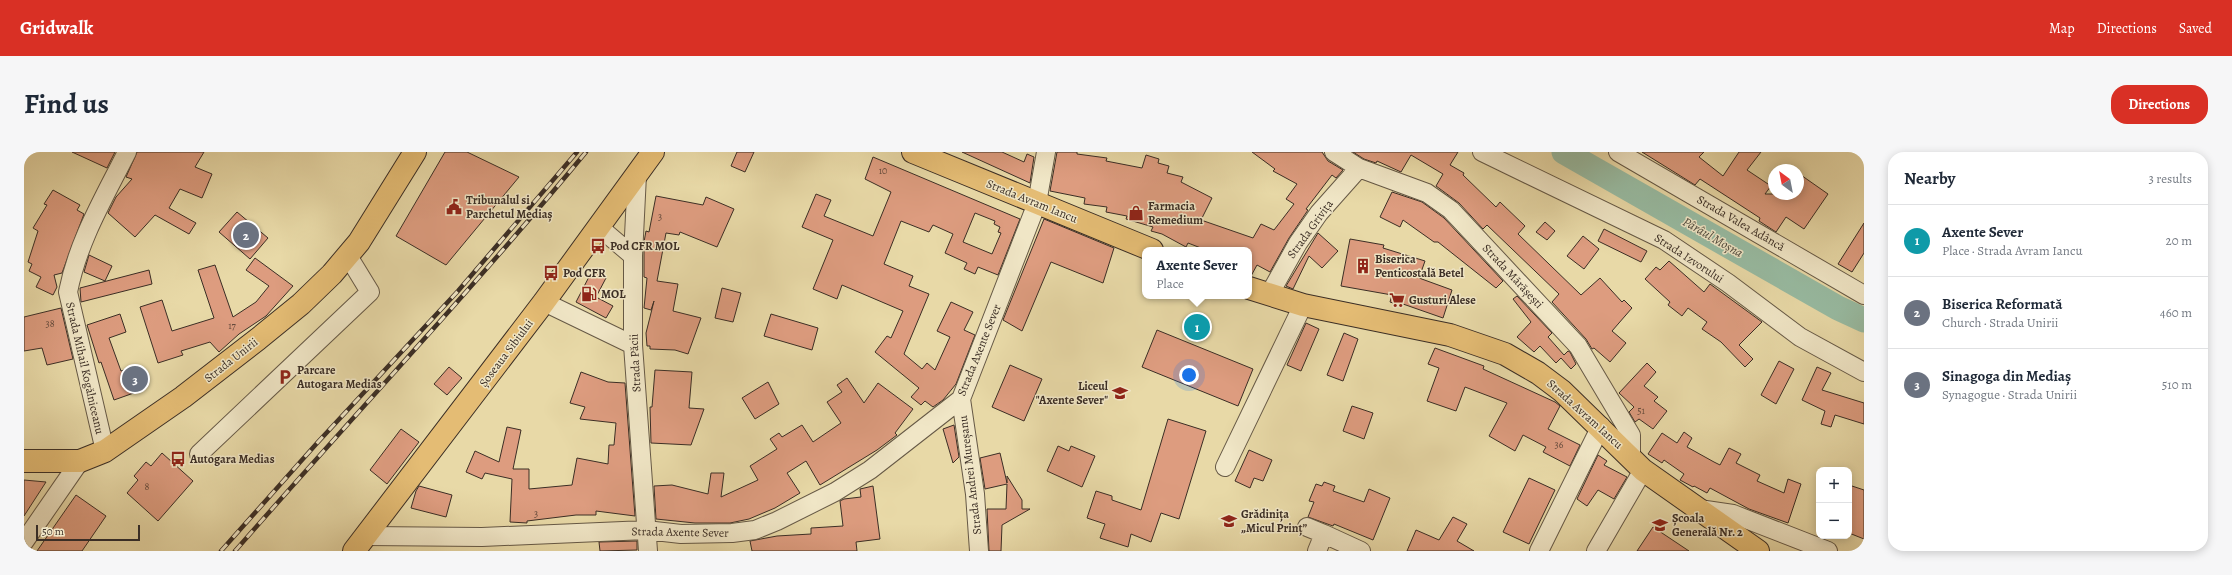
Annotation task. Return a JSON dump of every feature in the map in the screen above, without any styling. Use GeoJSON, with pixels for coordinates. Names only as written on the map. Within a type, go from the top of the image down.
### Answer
{"type":"FeatureCollection","features":[{"type":"Feature","properties":{"kind":"main road","name":"Strada Unirii"},"geometry":{"type":"LineString","coordinates":[[24,461],[80,461],[105,452],[183,398],[258,339],[301,304],[348,256],[380,211],[415,152]]}},
{"type":"Feature","properties":{"kind":"main road","name":"Șoseaua Sibiului"},"geometry":{"type":"LineString","coordinates":[[360,544],[544,302],[653,152]]}},
{"type":"Feature","properties":{"kind":"main road","name":"Strada Avram Iancu"},"geometry":{"type":"LineString","coordinates":[[913,152],[1145,247]]}},
{"type":"Feature","properties":{"kind":"main road","name":"Strada Avram Iancu"},"geometry":{"type":"LineString","coordinates":[[1259,292],[1303,304],[1450,335],[1505,354],[1538,373],[1562,391],[1601,426],[1637,464],[1758,551]]}},
{"type":"Feature","properties":{"kind":"street","name":"Strada Mihail Kogălniceanu"},"geometry":{"type":"LineString","coordinates":[[105,452],[68,292],[72,269],[95,212],[127,152]]}},
{"type":"Feature","properties":{"kind":"street","name":"Strada Axente Sever"},"geometry":{"type":"LineString","coordinates":[[360,544],[646,530],[705,534],[755,530],[799,512],[835,492],[870,470],[961,399],[1036,203],[1046,152]]}},
{"type":"Feature","properties":{"kind":"street","name":"Strada Mărășești"},"geometry":{"type":"LineString","coordinates":[[1334,152],[1359,168],[1427,193],[1451,210],[1578,346],[1631,435],[1637,464]]}},
{"type":"Feature","properties":{"kind":"street","name":"Strada Izvorului"},"geometry":{"type":"LineString","coordinates":[[1482,152],[1664,240],[1728,283],[1800,337],[1864,372]]}},
{"type":"Feature","properties":{"kind":"street","name":"Strada Valea Adâncă"},"geometry":{"type":"LineString","coordinates":[[1618,152],[1864,295]]}},
{"type":"Feature","properties":{"kind":"street","name":"Strada Grivița"},"geometry":{"type":"LineString","coordinates":[[1259,292],[1319,214],[1359,168]]}},
{"type":"Feature","properties":{"kind":"street","name":"Strada Păcii"},"geometry":{"type":"LineString","coordinates":[[637,174],[633,256],[634,345],[648,551]]}},
{"type":"Feature","properties":{"kind":"street"},"geometry":{"type":"LineString","coordinates":[[599,227],[633,256]]}},
{"type":"Feature","properties":{"kind":"street"},"geometry":{"type":"LineString","coordinates":[[199,454],[370,292],[348,256]]}},
{"type":"Feature","properties":{"kind":"street"},"geometry":{"type":"LineString","coordinates":[[544,302],[634,345]]}},
{"type":"Feature","properties":{"kind":"street"},"geometry":{"type":"LineString","coordinates":[[1226,467],[1303,304]]}},
{"type":"Feature","properties":{"kind":"street","name":"Strada Andrei Mureșanu"},"geometry":{"type":"LineString","coordinates":[[961,399],[975,494],[979,551]]}},
{"type":"Feature","properties":{"kind":"street"},"geometry":{"type":"LineString","coordinates":[[1539,551],[1601,426]]}},
{"type":"Feature","properties":{"kind":"street"},"geometry":{"type":"LineString","coordinates":[[24,542],[80,461]]}},
{"type":"Feature","properties":{"kind":"street"},"geometry":{"type":"LineString","coordinates":[[1596,551],[1637,464]]}},
{"type":"Feature","properties":{"kind":"street"},"geometry":{"type":"LineString","coordinates":[[1699,509],[1733,514],[1828,551]]}},
{"type":"Feature","properties":{"kind":"street"},"geometry":{"type":"LineString","coordinates":[[1308,527],[1361,551]]}},
{"type":"Feature","properties":{"kind":"street"},"geometry":{"type":"LineString","coordinates":[[1317,551],[1324,534]]}},
{"type":"Feature","properties":{"kind":"building"},"geometry":{"type":"Polygon","coordinates":[[[72,152],[115,152],[107,168],[72,152]]]}},
{"type":"Feature","properties":{"kind":"building"},"geometry":{"type":"Polygon","coordinates":[[[137,152],[204,152],[195,167],[212,174],[202,198],[180,189],[169,208],[196,223],[189,234],[155,215],[135,237],[108,213],[116,197],[132,179],[126,177],[137,152]]]}},
{"type":"Feature","properties":{"kind":"building","name":"Tribunalul si Parchetul Mediaș"},"geometry":{"type":"Polygon","coordinates":[[[445,152],[467,152],[519,177],[446,265],[396,236],[445,152]]]}},
{"type":"Feature","properties":{"kind":"building"},"geometry":{"type":"Polygon","coordinates":[[[737,152],[754,152],[745,172],[731,166],[737,152]]]}},
{"type":"Feature","properties":{"kind":"building"},"geometry":{"type":"Polygon","coordinates":[[[962,152],[1002,152],[1024,162],[1027,154],[1034,157],[1030,183],[962,152]]]}},
{"type":"Feature","properties":{"kind":"building"},"geometry":{"type":"Polygon","coordinates":[[[1057,152],[1077,152],[1077,154],[1107,158],[1106,161],[1142,168],[1146,155],[1159,159],[1158,163],[1169,166],[1167,173],[1183,177],[1181,182],[1212,198],[1201,220],[1253,238],[1261,224],[1274,230],[1294,204],[1286,199],[1297,184],[1273,171],[1275,169],[1252,152],[1322,152],[1328,161],[1343,170],[1336,178],[1332,175],[1306,209],[1308,210],[1289,238],[1270,272],[1257,265],[1252,274],[1252,247],[1198,247],[1188,243],[1186,247],[1162,234],[1151,231],[1153,227],[1126,219],[1127,216],[1106,212],[1107,207],[1084,204],[1085,198],[1050,191],[1057,152]]]}},
{"type":"Feature","properties":{"kind":"building"},"geometry":{"type":"Polygon","coordinates":[[[1353,152],[1458,152],[1450,165],[1464,173],[1463,175],[1496,207],[1500,202],[1525,226],[1518,234],[1581,295],[1600,278],[1622,302],[1624,300],[1632,308],[1612,331],[1626,343],[1610,362],[1594,348],[1592,349],[1586,339],[1552,302],[1559,294],[1487,225],[1483,229],[1459,203],[1436,186],[1443,174],[1411,155],[1401,172],[1377,161],[1376,163],[1364,159],[1353,152]]]}},
{"type":"Feature","properties":{"kind":"building"},"geometry":{"type":"Polygon","coordinates":[[[1642,152],[1704,152],[1699,157],[1723,176],[1739,152],[1761,152],[1747,170],[1768,184],[1768,190],[1765,194],[1768,194],[1768,200],[1804,200],[1804,177],[1828,194],[1804,229],[1786,217],[1776,232],[1759,221],[1760,218],[1700,179],[1695,185],[1642,152]]]}},
{"type":"Feature","properties":{"kind":"building"},"geometry":{"type":"Polygon","coordinates":[[[873,157],[1020,219],[998,275],[978,267],[975,274],[964,269],[967,263],[945,253],[953,234],[933,225],[929,232],[901,221],[884,264],[913,276],[909,286],[929,294],[904,354],[922,369],[927,363],[935,370],[950,337],[937,331],[951,302],[973,312],[964,330],[975,335],[956,384],[943,400],[933,407],[925,401],[921,405],[911,397],[919,388],[875,352],[887,336],[891,338],[903,311],[842,285],[837,299],[813,289],[833,240],[802,227],[816,194],[831,200],[824,216],[873,236],[891,192],[865,179],[873,157]],[[975,213],[963,242],[992,254],[1001,233],[998,232],[1000,227],[994,224],[995,221],[975,213]]]}},
{"type":"Feature","properties":{"kind":"building"},"geometry":{"type":"Polygon","coordinates":[[[53,190],[80,205],[77,210],[84,214],[62,273],[54,275],[57,287],[53,295],[36,287],[41,277],[29,271],[32,264],[28,262],[38,231],[33,228],[47,205],[44,204],[53,190]]]}},
{"type":"Feature","properties":{"kind":"building"},"geometry":{"type":"Polygon","coordinates":[[[1392,192],[1422,202],[1444,218],[1503,281],[1496,288],[1438,242],[1434,242],[1403,220],[1400,227],[1380,217],[1392,192]]]}},
{"type":"Feature","properties":{"kind":"building"},"geometry":{"type":"Polygon","coordinates":[[[656,196],[703,205],[706,197],[734,209],[717,247],[680,232],[679,235],[666,233],[657,281],[678,284],[673,311],[701,318],[688,354],[675,350],[650,349],[650,346],[647,346],[646,333],[654,301],[651,310],[644,308],[647,278],[644,277],[644,242],[646,231],[649,232],[656,196]]]}},
{"type":"Feature","properties":{"kind":"building"},"geometry":{"type":"Polygon","coordinates":[[[237,212],[268,238],[250,259],[219,232],[237,212]]]}},
{"type":"Feature","properties":{"kind":"building"},"geometry":{"type":"Polygon","coordinates":[[[1044,219],[1114,248],[1103,283],[1051,262],[1022,331],[1003,320],[1044,219]]]}},
{"type":"Feature","properties":{"kind":"building"},"geometry":{"type":"Polygon","coordinates":[[[1545,222],[1555,231],[1547,240],[1536,232],[1545,222]]]}},
{"type":"Feature","properties":{"kind":"building"},"geometry":{"type":"Polygon","coordinates":[[[1864,223],[1864,253],[1852,272],[1838,264],[1864,223]]]}},
{"type":"Feature","properties":{"kind":"building"},"geometry":{"type":"Polygon","coordinates":[[[1604,229],[1647,251],[1641,262],[1598,241],[1604,229]]]}},
{"type":"Feature","properties":{"kind":"building"},"geometry":{"type":"Polygon","coordinates":[[[1318,233],[1338,251],[1322,268],[1309,256],[1293,289],[1286,286],[1318,233]]]}},
{"type":"Feature","properties":{"kind":"building"},"geometry":{"type":"Polygon","coordinates":[[[1583,236],[1599,249],[1584,269],[1567,256],[1583,236]]]}},
{"type":"Feature","properties":{"kind":"building"},"geometry":{"type":"Polygon","coordinates":[[[1350,239],[1384,245],[1383,248],[1425,261],[1419,278],[1452,290],[1443,318],[1403,304],[1402,306],[1390,302],[1392,295],[1341,286],[1350,239]]]}},
{"type":"Feature","properties":{"kind":"building"},"geometry":{"type":"Polygon","coordinates":[[[89,255],[112,266],[105,281],[84,272],[89,255]]]}},
{"type":"Feature","properties":{"kind":"building"},"geometry":{"type":"Polygon","coordinates":[[[255,258],[293,286],[266,316],[239,334],[219,352],[210,342],[181,351],[183,355],[158,363],[140,307],[162,300],[172,331],[214,318],[198,270],[215,265],[233,317],[256,302],[269,286],[246,270],[255,258]]]}},
{"type":"Feature","properties":{"kind":"building"},"geometry":{"type":"Polygon","coordinates":[[[1669,261],[1704,292],[1710,284],[1762,322],[1739,345],[1753,359],[1745,367],[1721,342],[1702,329],[1707,322],[1688,308],[1682,316],[1668,305],[1670,302],[1645,279],[1656,267],[1660,270],[1669,261]]]}},
{"type":"Feature","properties":{"kind":"building"},"geometry":{"type":"Polygon","coordinates":[[[149,270],[152,284],[81,302],[80,288],[149,270]]]}},
{"type":"Feature","properties":{"kind":"building","name":"MOL"},"geometry":{"type":"Polygon","coordinates":[[[592,271],[606,278],[596,297],[613,306],[606,318],[576,302],[592,271]]]}},
{"type":"Feature","properties":{"kind":"building"},"geometry":{"type":"Polygon","coordinates":[[[722,288],[741,293],[733,322],[715,318],[722,288]]]}},
{"type":"Feature","properties":{"kind":"building"},"geometry":{"type":"Polygon","coordinates":[[[1517,296],[1552,333],[1548,337],[1564,355],[1568,351],[1570,352],[1576,364],[1571,369],[1561,358],[1556,363],[1540,346],[1534,352],[1517,337],[1531,322],[1513,299],[1517,296]]]}},
{"type":"Feature","properties":{"kind":"building"},"geometry":{"type":"Polygon","coordinates":[[[61,308],[73,359],[47,365],[42,348],[24,351],[24,317],[61,308]]]}},
{"type":"Feature","properties":{"kind":"building"},"geometry":{"type":"Polygon","coordinates":[[[120,314],[126,332],[109,338],[121,371],[137,366],[145,389],[114,400],[101,362],[99,363],[87,325],[120,314]]]}},
{"type":"Feature","properties":{"kind":"building"},"geometry":{"type":"Polygon","coordinates":[[[771,314],[818,328],[812,350],[764,336],[771,314]]]}},
{"type":"Feature","properties":{"kind":"building"},"geometry":{"type":"Polygon","coordinates":[[[1306,323],[1319,329],[1301,371],[1287,365],[1306,323]]]}},
{"type":"Feature","properties":{"kind":"building"},"geometry":{"type":"Polygon","coordinates":[[[1157,330],[1253,369],[1238,406],[1142,367],[1157,330]]]}},
{"type":"Feature","properties":{"kind":"building"},"geometry":{"type":"Polygon","coordinates":[[[1344,333],[1358,339],[1343,381],[1327,375],[1344,333]]]}},
{"type":"Feature","properties":{"kind":"building"},"geometry":{"type":"Polygon","coordinates":[[[1435,348],[1484,366],[1483,369],[1555,402],[1560,406],[1548,429],[1580,445],[1570,466],[1543,452],[1546,447],[1523,435],[1515,451],[1489,436],[1507,403],[1465,387],[1456,411],[1427,401],[1439,368],[1428,364],[1435,348]]]}},
{"type":"Feature","properties":{"kind":"building"},"geometry":{"type":"Polygon","coordinates":[[[1779,361],[1794,369],[1776,404],[1761,395],[1779,361]]]}},
{"type":"Feature","properties":{"kind":"building"},"geometry":{"type":"Polygon","coordinates":[[[1647,363],[1656,372],[1644,386],[1658,397],[1654,401],[1667,411],[1653,429],[1639,419],[1635,422],[1629,412],[1634,407],[1619,393],[1647,363]]]}},
{"type":"Feature","properties":{"kind":"building"},"geometry":{"type":"Polygon","coordinates":[[[1010,365],[1042,379],[1024,421],[992,407],[1010,365]]]}},
{"type":"Feature","properties":{"kind":"building"},"geometry":{"type":"Polygon","coordinates":[[[449,367],[462,378],[447,395],[434,384],[449,367]]]}},
{"type":"Feature","properties":{"kind":"building"},"geometry":{"type":"Polygon","coordinates":[[[1817,367],[1831,373],[1822,390],[1864,403],[1864,424],[1835,415],[1831,427],[1821,424],[1825,411],[1802,400],[1817,367]]]}},
{"type":"Feature","properties":{"kind":"building"},"geometry":{"type":"Polygon","coordinates":[[[655,370],[692,372],[689,408],[704,409],[691,445],[651,443],[650,407],[652,407],[655,370]]]}},
{"type":"Feature","properties":{"kind":"building"},"geometry":{"type":"Polygon","coordinates":[[[581,372],[608,382],[625,383],[635,516],[596,511],[596,515],[576,515],[527,521],[527,523],[510,522],[512,479],[485,473],[482,479],[466,472],[475,451],[499,462],[507,427],[521,430],[513,469],[529,469],[529,489],[572,485],[577,458],[608,464],[609,445],[614,445],[616,423],[580,419],[585,407],[570,403],[581,372]]]}},
{"type":"Feature","properties":{"kind":"building"},"geometry":{"type":"Polygon","coordinates":[[[847,378],[864,403],[878,383],[913,409],[895,433],[897,435],[877,450],[820,485],[806,461],[787,473],[800,493],[775,508],[749,519],[730,523],[695,523],[656,519],[654,486],[672,485],[708,494],[711,473],[724,473],[721,497],[758,480],[750,466],[777,449],[770,439],[779,433],[782,437],[802,425],[813,442],[841,423],[827,402],[842,392],[837,385],[847,378]]]}},
{"type":"Feature","properties":{"kind":"building"},"geometry":{"type":"Polygon","coordinates":[[[768,382],[779,404],[755,419],[742,398],[768,382]]]}},
{"type":"Feature","properties":{"kind":"building"},"geometry":{"type":"Polygon","coordinates":[[[1352,406],[1373,413],[1364,439],[1343,431],[1352,406]]]}},
{"type":"Feature","properties":{"kind":"building"},"geometry":{"type":"Polygon","coordinates":[[[1168,419],[1206,431],[1179,519],[1161,513],[1151,542],[1131,534],[1128,547],[1100,538],[1105,524],[1087,518],[1096,491],[1112,496],[1112,500],[1141,510],[1168,419]]]}},
{"type":"Feature","properties":{"kind":"building"},"geometry":{"type":"Polygon","coordinates":[[[954,425],[959,457],[953,463],[943,429],[954,425]]]}},
{"type":"Feature","properties":{"kind":"building"},"geometry":{"type":"Polygon","coordinates":[[[401,429],[419,442],[387,484],[370,470],[401,429]]]}},
{"type":"Feature","properties":{"kind":"building"},"geometry":{"type":"Polygon","coordinates":[[[1684,432],[1692,438],[1687,447],[1720,465],[1729,448],[1741,454],[1736,463],[1760,475],[1757,481],[1784,493],[1788,479],[1801,484],[1788,523],[1749,509],[1710,488],[1707,493],[1694,486],[1693,487],[1680,480],[1684,474],[1664,460],[1662,463],[1648,454],[1662,433],[1677,443],[1684,432]]]}},
{"type":"Feature","properties":{"kind":"building"},"geometry":{"type":"Polygon","coordinates":[[[1058,446],[1069,451],[1071,446],[1095,456],[1082,487],[1047,471],[1058,446]]]}},
{"type":"Feature","properties":{"kind":"building"},"geometry":{"type":"Polygon","coordinates":[[[1249,450],[1272,460],[1263,481],[1254,478],[1250,488],[1235,481],[1249,450]]]}},
{"type":"Feature","properties":{"kind":"building"},"geometry":{"type":"Polygon","coordinates":[[[162,453],[193,481],[158,521],[127,493],[138,480],[134,476],[146,462],[151,466],[162,453]]]}},
{"type":"Feature","properties":{"kind":"building"},"geometry":{"type":"Polygon","coordinates":[[[1000,453],[1007,483],[1007,476],[1022,500],[1022,509],[1030,509],[1002,525],[1001,551],[989,551],[987,509],[1006,509],[1007,484],[985,489],[980,458],[1000,453]]]}},
{"type":"Feature","properties":{"kind":"building"},"geometry":{"type":"Polygon","coordinates":[[[1598,455],[1607,461],[1604,465],[1627,477],[1614,499],[1598,490],[1587,506],[1577,499],[1598,455]]]}},
{"type":"Feature","properties":{"kind":"building"},"geometry":{"type":"Polygon","coordinates":[[[1529,478],[1555,490],[1529,544],[1503,532],[1529,478]]]}},
{"type":"Feature","properties":{"kind":"building"},"geometry":{"type":"Polygon","coordinates":[[[24,480],[46,482],[24,516],[24,480]]]}},
{"type":"Feature","properties":{"kind":"building"},"geometry":{"type":"Polygon","coordinates":[[[1324,482],[1335,486],[1333,491],[1364,502],[1369,489],[1390,498],[1373,540],[1334,524],[1333,526],[1308,517],[1314,502],[1309,501],[1316,484],[1322,486],[1324,482]]]}},
{"type":"Feature","properties":{"kind":"building"},"geometry":{"type":"Polygon","coordinates":[[[419,486],[452,495],[446,517],[411,508],[419,486]]]}},
{"type":"Feature","properties":{"kind":"building"},"geometry":{"type":"Polygon","coordinates":[[[873,486],[880,539],[856,542],[857,551],[752,551],[750,541],[777,536],[811,534],[811,528],[843,526],[840,501],[844,499],[861,497],[860,489],[873,486]]]}},
{"type":"Feature","properties":{"kind":"building"},"geometry":{"type":"Polygon","coordinates":[[[1852,486],[1864,490],[1864,539],[1852,534],[1852,486]]]}},
{"type":"Feature","properties":{"kind":"building"},"geometry":{"type":"Polygon","coordinates":[[[76,495],[106,516],[82,551],[37,551],[76,495]]]}},
{"type":"Feature","properties":{"kind":"building"},"geometry":{"type":"Polygon","coordinates":[[[1453,517],[1467,524],[1457,541],[1474,551],[1407,551],[1416,530],[1439,540],[1453,517]]]}},
{"type":"Feature","properties":{"kind":"building"},"geometry":{"type":"Polygon","coordinates":[[[1653,527],[1689,551],[1637,551],[1653,527]]]}},
{"type":"Feature","properties":{"kind":"building"},"geometry":{"type":"Polygon","coordinates":[[[637,541],[637,550],[600,551],[599,542],[637,541]]]}},
{"type":"Feature","properties":{"kind":"waterway","name":"Pârâul Moșna"},"geometry":{"type":"LineString","coordinates":[[1564,152],[1838,308],[1864,320]]}},
{"type":"Feature","properties":{"kind":"railway"},"geometry":{"type":"LineString","coordinates":[[221,551],[318,442],[458,291],[577,152]]}},
{"type":"Feature","properties":{"kind":"railway"},"geometry":{"type":"LineString","coordinates":[[235,551],[500,253],[586,152]]}},
{"type":"Feature","properties":{"kind":"place","name":"Tribunalul si Parchetul Mediaș"},"geometry":{"type":"Point","coordinates":[454,207]}},
{"type":"Feature","properties":{"kind":"place","name":"Farmacia Remedium"},"geometry":{"type":"Point","coordinates":[1136,213]}},
{"type":"Feature","properties":{"kind":"place","name":"Biserica Reformată"},"geometry":{"type":"Point","coordinates":[246,235]}},
{"type":"Feature","properties":{"kind":"place","name":"Pod CFR MOL"},"geometry":{"type":"Point","coordinates":[598,246]}},
{"type":"Feature","properties":{"kind":"place","name":"Biserica Penticostală Betel"},"geometry":{"type":"Point","coordinates":[1363,266]}},
{"type":"Feature","properties":{"kind":"place","name":"Pod CFR"},"geometry":{"type":"Point","coordinates":[551,273]}},
{"type":"Feature","properties":{"kind":"place","name":"MOL"},"geometry":{"type":"Point","coordinates":[589,294]}},
{"type":"Feature","properties":{"kind":"place","name":"Gusturi Alese"},"geometry":{"type":"Point","coordinates":[1397,300]}},
{"type":"Feature","properties":{"kind":"place","name":"Axente Sever"},"geometry":{"type":"Point","coordinates":[1197,327]}},
{"type":"Feature","properties":{"kind":"place","name":"Parcare Autogara Medias"},"geometry":{"type":"Point","coordinates":[285,377]}},
{"type":"Feature","properties":{"kind":"place","name":"Sinagoga din Mediaș"},"geometry":{"type":"Point","coordinates":[135,379]}},
{"type":"Feature","properties":{"kind":"place","name":"Liceul \"Axente Sever\""},"geometry":{"type":"Point","coordinates":[1120,393]}},
{"type":"Feature","properties":{"kind":"place","name":"Autogara Medias"},"geometry":{"type":"Point","coordinates":[178,459]}},
{"type":"Feature","properties":{"kind":"place","name":"Grădinița „Micul Prinț”"},"geometry":{"type":"Point","coordinates":[1229,521]}},
{"type":"Feature","properties":{"kind":"place","name":"Școala Generală Nr. 2"},"geometry":{"type":"Point","coordinates":[1660,525]}}]}
